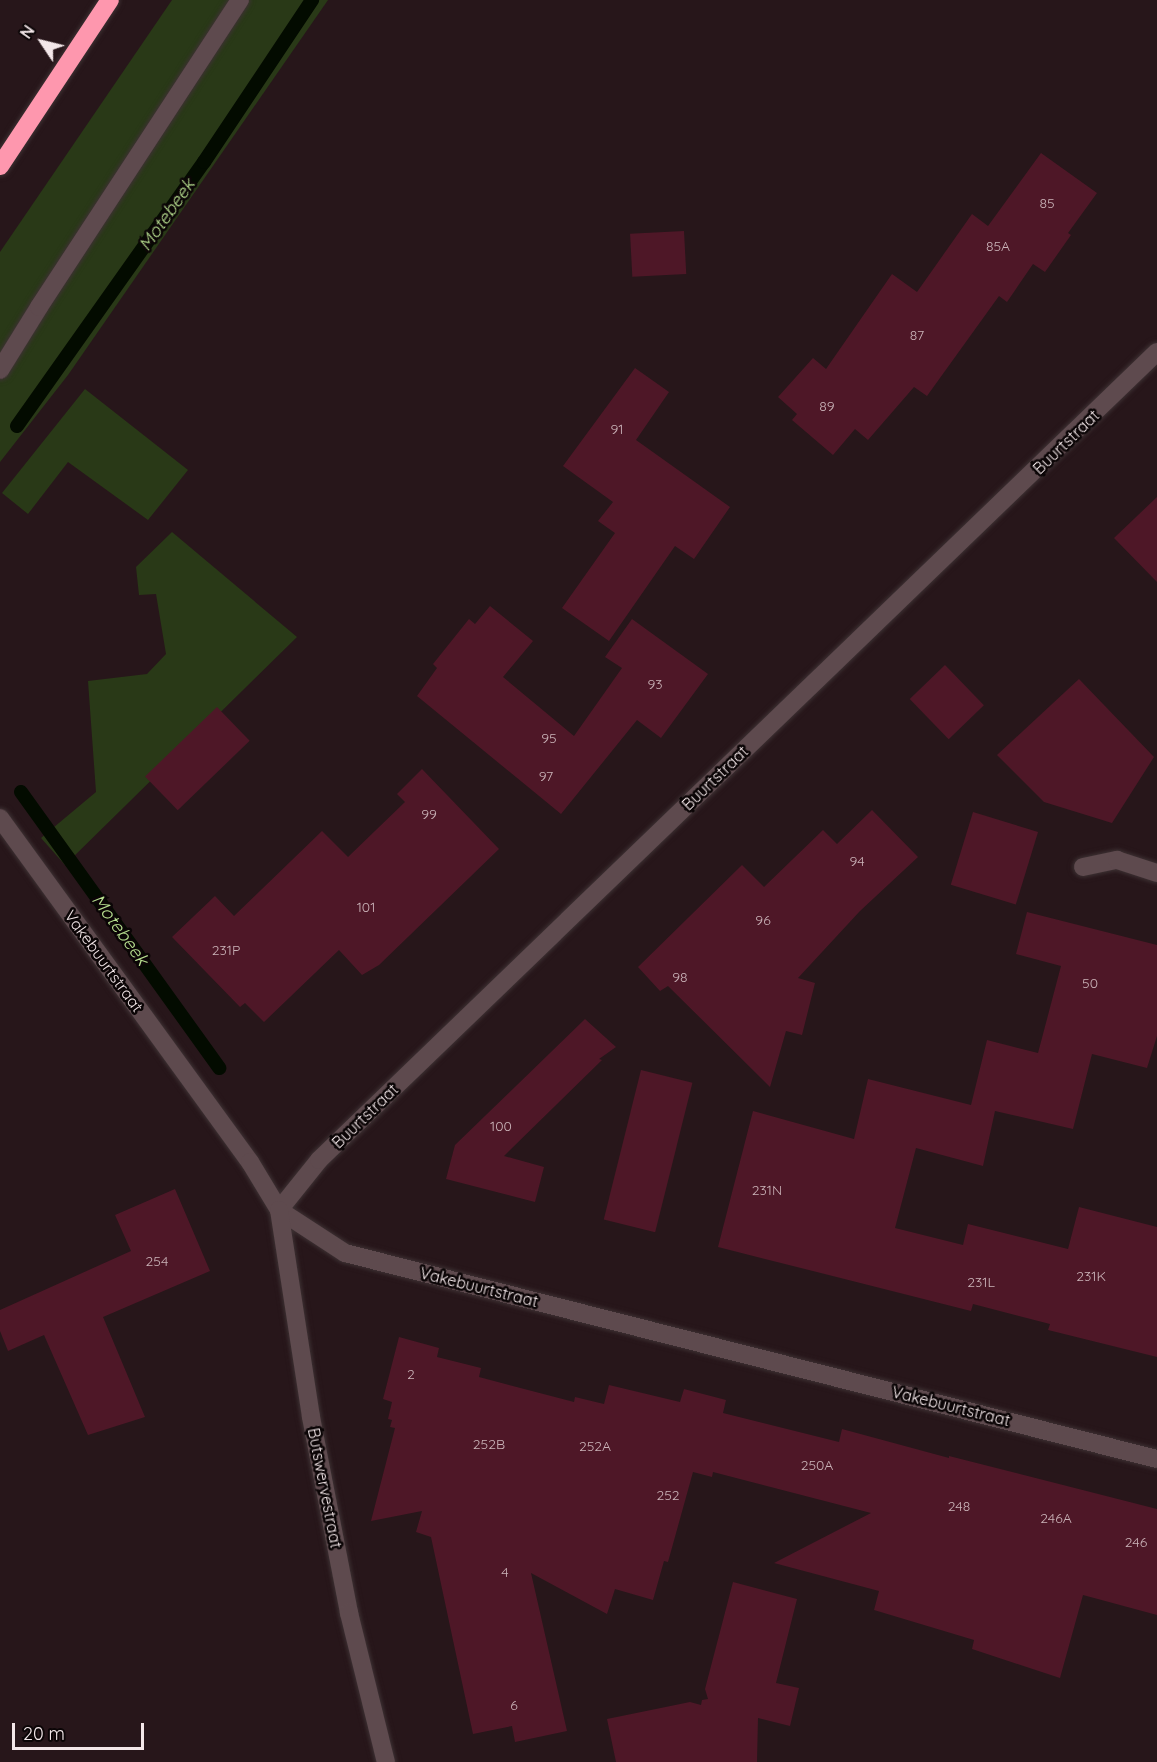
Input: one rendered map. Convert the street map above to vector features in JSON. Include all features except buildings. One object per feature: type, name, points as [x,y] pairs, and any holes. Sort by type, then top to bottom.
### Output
[{"type":"highway","points":[[0,166],[110,0]]},
{"type":"street","points":[[0,370],[240,0]]},
{"type":"street","name":"Buurtstraat","points":[[279,1210],[319,1160],[1157,352]]},
{"type":"street","name":"Vakebuurtstraat","points":[[0,818],[250,1162],[279,1210],[345,1253],[1157,1459]]},
{"type":"street","points":[[1083,867],[1117,860],[1157,873]]},
{"type":"street","name":"Butswervestraat","points":[[279,1210],[311,1417],[342,1579],[387,1762]]},
{"type":"green space","points":[[172,0],[328,0],[68,375],[0,462],[0,252]]},
{"type":"green space","points":[[85,389],[188,470],[148,520],[68,462],[28,514],[2,493]]},
{"type":"green space","points":[[172,532],[297,637],[65,865],[41,838],[96,792],[88,681],[147,674],[166,654],[156,594],[139,595],[136,567]]},
{"type":"waterway","name":"Motebeek","points":[[17,426],[204,162],[312,0]]},
{"type":"waterway","name":"Motebeek","points":[[21,792],[219,1068]]}]
